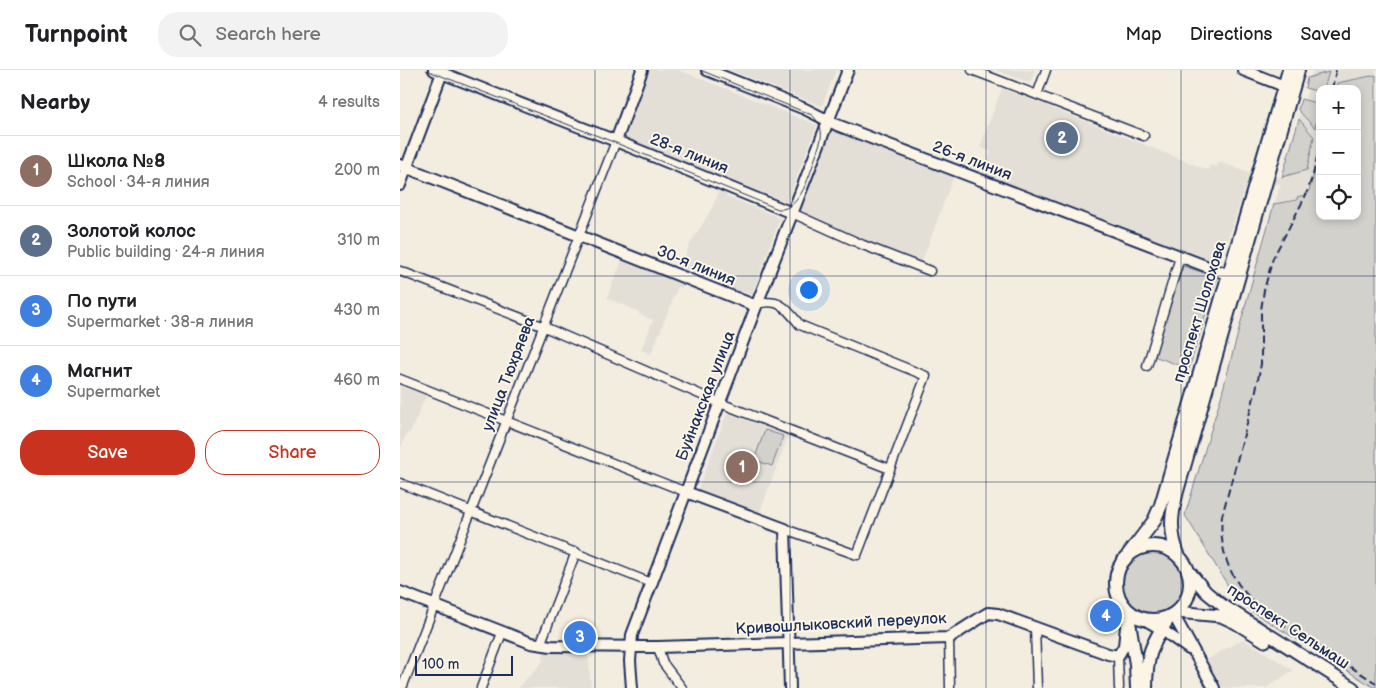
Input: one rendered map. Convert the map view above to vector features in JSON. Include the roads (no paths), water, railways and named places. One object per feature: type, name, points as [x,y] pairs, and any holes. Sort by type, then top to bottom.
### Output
[{"type":"main road","name":"проспект Шолохова","points":[[1128,555],[1154,521],[1160,505],[1289,70]]},
{"type":"main road","name":"проспект Шолохова","points":[[1179,557],[1172,537],[1172,510],[1298,70]]},
{"type":"main road","points":[[1137,688],[1136,663],[1128,614],[1117,594],[1116,580],[1121,564],[1128,555],[1142,548],[1155,546],[1170,550],[1179,557],[1187,569],[1190,582],[1185,601],[1161,629],[1150,651],[1146,665],[1146,688]]},
{"type":"main road","name":"проспект Сельмаш","points":[[1187,569],[1206,592],[1222,605],[1353,688]]},
{"type":"main road","points":[[1128,614],[1144,619],[1161,619],[1173,614]]},
{"type":"main road","name":"проспект Сельмаш","points":[[1173,614],[1211,615],[1228,619],[1340,688]]},
{"type":"street","name":"улица Тюхряева","points":[[402,688],[473,511],[542,326],[580,235],[642,70]]},
{"type":"street","name":"26-я линия","points":[[707,70],[828,119],[837,125],[1229,275]]},
{"type":"street","name":"Буйнакская улица","points":[[632,688],[630,661],[632,635],[756,304],[848,70]]},
{"type":"street","points":[[972,70],[1144,136]]},
{"type":"street","points":[[1037,95],[1046,70]]},
{"type":"street","points":[[1243,70],[1284,86]]},
{"type":"street","name":"28-я линия","points":[[440,71],[616,140],[792,212],[863,245],[930,271]]},
{"type":"street","points":[[400,185],[403,166],[440,71]]},
{"type":"street","name":"30-я линия","points":[[403,166],[751,304],[767,301],[780,304],[786,308],[800,325],[926,376],[890,469]]},
{"type":"street","points":[[1147,366],[1180,257]]},
{"type":"street","points":[[400,271],[542,326],[720,403],[890,469],[857,555],[686,492],[400,379]]},
{"type":"street","points":[[400,483],[651,583]]},
{"type":"street","points":[[785,529],[790,688]]},
{"type":"street","points":[[540,645],[576,552]]},
{"type":"street","name":"Кривошлыковский переулок","points":[[400,592],[502,633],[540,645],[658,647],[949,638],[988,613],[998,614],[1119,658]]},
{"type":"street","points":[[1119,688],[1119,658],[1124,646],[1128,614]]},
{"type":"street","points":[[1173,614],[1214,688]]},
{"type":"street","points":[[1144,619],[1194,653]]},
{"type":"street","points":[[1035,627],[1037,688]]},
{"type":"street","points":[[481,688],[502,633]]},
{"type":"street","points":[[949,638],[950,688]]},
{"type":"street","points":[[658,647],[663,663],[682,688]]},
{"type":"street","points":[[1119,658],[1136,663]]},
{"type":"tram line","points":[[426,70],[616,143],[778,209],[787,208],[794,203],[800,194],[810,173],[821,139],[821,132],[817,122],[812,115],[700,70]]},
{"type":"railway","points":[[1333,85],[1336,70]]},
{"type":"railway","points":[[1316,162],[1305,197],[1273,258],[1264,290],[1261,310],[1261,364],[1256,390],[1222,516],[1223,547],[1226,560],[1239,585],[1258,606],[1270,616],[1376,683]]},
{"type":"place","name":"Золотой колос","points":[[1062,138]]},
{"type":"place","name":"Школа №8","points":[[742,467]]},
{"type":"place","name":"Магнит","points":[[1106,616]]},
{"type":"place","name":"По пути","points":[[580,637]]}]
